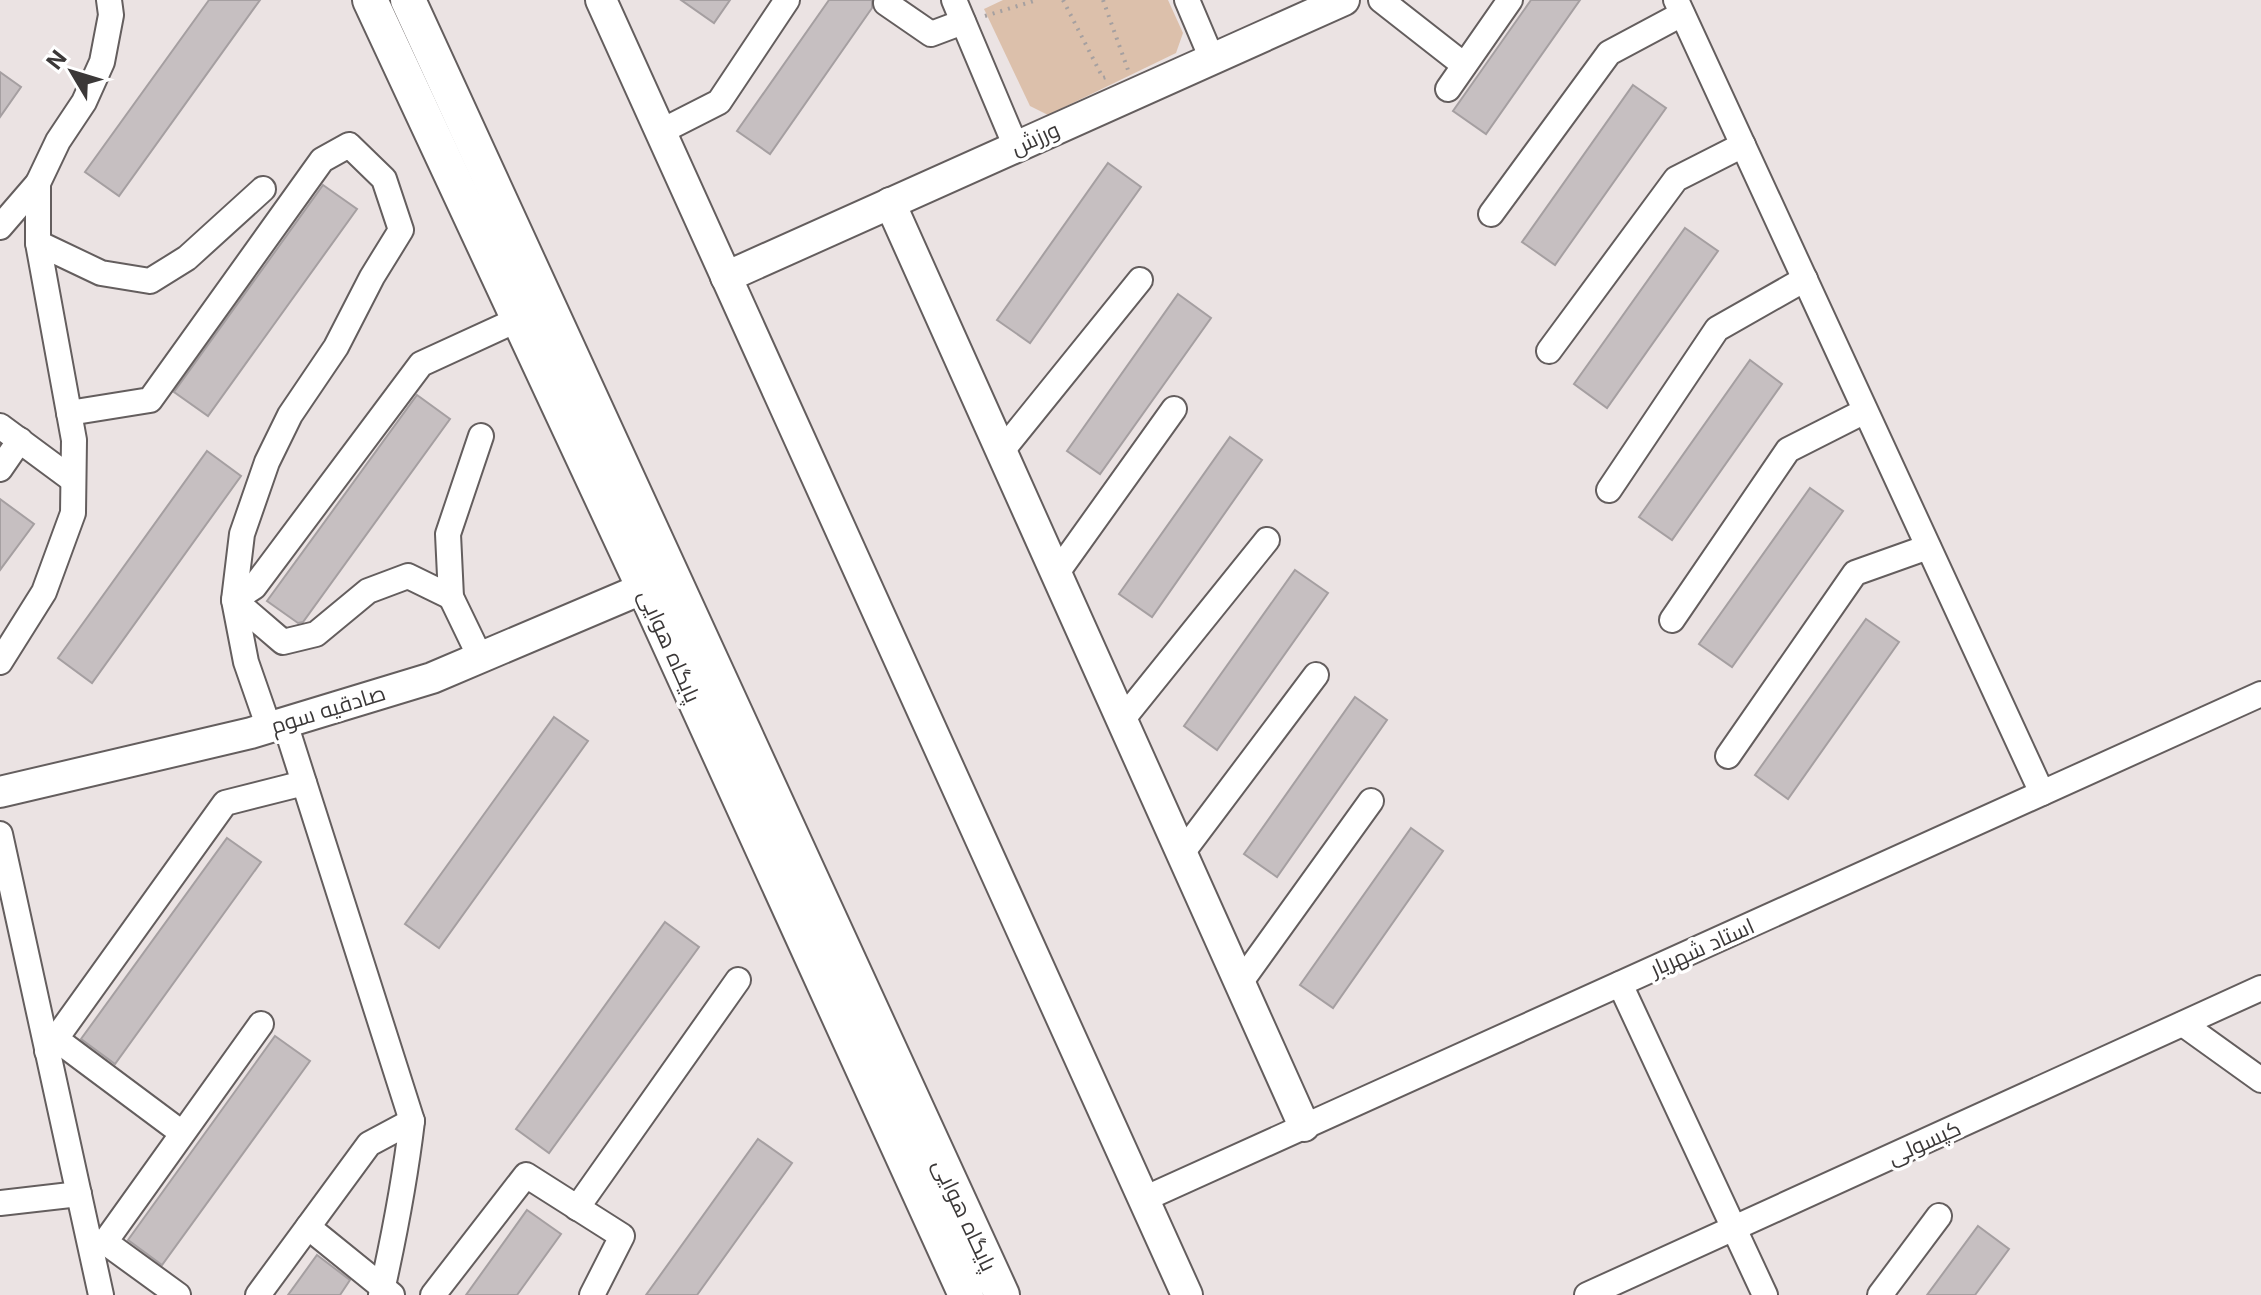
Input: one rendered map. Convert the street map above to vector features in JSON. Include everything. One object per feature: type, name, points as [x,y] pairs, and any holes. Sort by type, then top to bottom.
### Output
[{"type":"main road","name":"پایگاه هوایی","points":[[370,0],[519,319],[658,582],[1002,1295]]},
{"type":"main road","name":"پایگاه هوایی","points":[[408,0],[966,1295]]},
{"type":"street","points":[[0,227],[38,183],[58,141],[84,102],[102,62],[111,15],[109,0]]},
{"type":"street","points":[[601,0],[1187,1295]]},
{"type":"street","points":[[660,132],[719,102],[787,0]]},
{"type":"street","points":[[1187,0],[1212,59]]},
{"type":"street","name":"ورزش","points":[[726,277],[1344,0]]},
{"type":"street","points":[[1381,0],[1464,65]]},
{"type":"street","points":[[1448,89],[1510,0]]},
{"type":"street","points":[[886,3],[931,34],[959,11],[1016,147]]},
{"type":"street","points":[[1491,214],[1609,53],[1679,7],[2042,793]]},
{"type":"street","points":[[69,413],[150,400],[322,160],[349,145],[384,179],[401,230],[372,277],[336,347],[290,415],[267,462],[242,534],[234,600],[246,662],[304,783],[412,1121],[385,1292]]},
{"type":"street","points":[[1549,351],[1676,179],[1743,145]]},
{"type":"street","points":[[0,662],[44,592],[73,513],[74,440],[38,243],[38,183]]},
{"type":"street","points":[[38,243],[101,273],[150,281],[187,258],[263,189]]},
{"type":"street","points":[[890,203],[1304,1126]]},
{"type":"street","points":[[1609,490],[1717,329],[1805,279]]},
{"type":"street","points":[[1001,452],[1140,280]]},
{"type":"street","points":[[234,600],[254,587],[421,364],[519,319]]},
{"type":"street","points":[[1056,574],[1174,409]]},
{"type":"street","points":[[1672,620],[1788,450],[1865,411]]},
{"type":"street","points":[[0,426],[73,480]]},
{"type":"street","points":[[480,657],[451,597],[448,534],[481,436]]},
{"type":"street","points":[[0,469],[20,440]]},
{"type":"street","points":[[1122,720],[1267,540]]},
{"type":"street","points":[[1728,756],[1855,573],[1928,547]]},
{"type":"street","points":[[234,600],[283,642],[316,634],[368,591],[408,576],[451,597]]},
{"type":"street","name":"صادقیه سوم","points":[[0,792],[277,725],[432,678],[658,582]]},
{"type":"street","points":[[1182,853],[1316,675]]},
{"type":"street","name":"استاد شهریار","points":[[1144,1199],[2261,694]]},
{"type":"street","points":[[52,1045],[225,803],[304,783]]},
{"type":"street","points":[[1240,983],[1371,801]]},
{"type":"street","points":[[0,834],[52,1045],[101,1295]]},
{"type":"street","points":[[577,1208],[738,980]]},
{"type":"street","points":[[1620,984],[1765,1295]]},
{"type":"street","name":"کپسولی","points":[[1587,1295],[2261,988]]},
{"type":"street","points":[[178,1295],[105,1242],[261,1024]]},
{"type":"street","points":[[2183,1024],[2261,1080]]},
{"type":"street","points":[[52,1045],[182,1133]]},
{"type":"street","points":[[258,1295],[369,1144],[412,1121]]},
{"type":"street","points":[[433,1295],[526,1175],[622,1236],[592,1295]]},
{"type":"street","points":[[0,1203],[79,1194]]},
{"type":"street","points":[[1880,1295],[1939,1216]]},
{"type":"street","points":[[308,1227],[385,1292]]},
{"type":"path","points":[[959,11],[1037,0]]},
{"type":"path","points":[[1063,0],[1103,78],[1130,69],[1103,0]]},
{"type":"shaded area","points":[[1003,0],[1168,0],[1183,33],[1176,53],[1048,115],[1030,106],[984,9]]},
{"type":"building","points":[[209,0],[260,0],[119,196],[85,172]]},
{"type":"building","points":[[681,0],[730,0],[714,23]]},
{"type":"building","points":[[829,0],[872,0],[872,8],[770,154],[737,131]]},
{"type":"building","points":[[1531,0],[1580,0],[1486,134],[1453,111]]},
{"type":"building","points":[[0,72],[21,87],[0,117]]},
{"type":"building","points":[[1633,85],[1666,108],[1555,265],[1522,242]]},
{"type":"building","points":[[1108,163],[1141,187],[1030,343],[997,320]]},
{"type":"building","points":[[323,185],[357,209],[208,416],[174,392]]},
{"type":"building","points":[[1685,228],[1718,251],[1607,408],[1574,384]]},
{"type":"building","points":[[1178,294],[1211,318],[1100,474],[1067,451]]},
{"type":"building","points":[[1750,360],[1782,384],[1672,540],[1639,517]]},
{"type":"building","points":[[417,395],[450,419],[303,622],[298,623],[267,601]]},
{"type":"building","points":[[1230,437],[1262,460],[1152,617],[1119,594]]},
{"type":"building","points":[[207,451],[241,476],[92,683],[58,658]]},
{"type":"building","points":[[1810,488],[1843,511],[1732,667],[1699,644]]},
{"type":"building","points":[[0,499],[34,524],[0,570]]},
{"type":"building","points":[[1295,570],[1328,593],[1217,750],[1184,726]]},
{"type":"building","points":[[1866,619],[1899,642],[1788,799],[1755,775]]},
{"type":"building","points":[[1355,697],[1387,720],[1277,877],[1244,854]]},
{"type":"building","points":[[554,717],[588,741],[439,948],[405,924]]},
{"type":"building","points":[[1411,828],[1443,851],[1333,1008],[1300,985]]},
{"type":"building","points":[[227,838],[261,862],[115,1064],[81,1039]]},
{"type":"building","points":[[665,922],[699,947],[549,1153],[516,1129]]},
{"type":"building","points":[[275,1036],[310,1061],[162,1265],[128,1240]]},
{"type":"building","points":[[758,1139],[792,1163],[697,1295],[646,1295]]},
{"type":"building","points":[[527,1210],[561,1234],[517,1295],[466,1295]]},
{"type":"building","points":[[1978,1226],[2009,1249],[1975,1295],[1927,1295]]},
{"type":"building","points":[[317,1255],[350,1280],[340,1295],[288,1295]]}]
